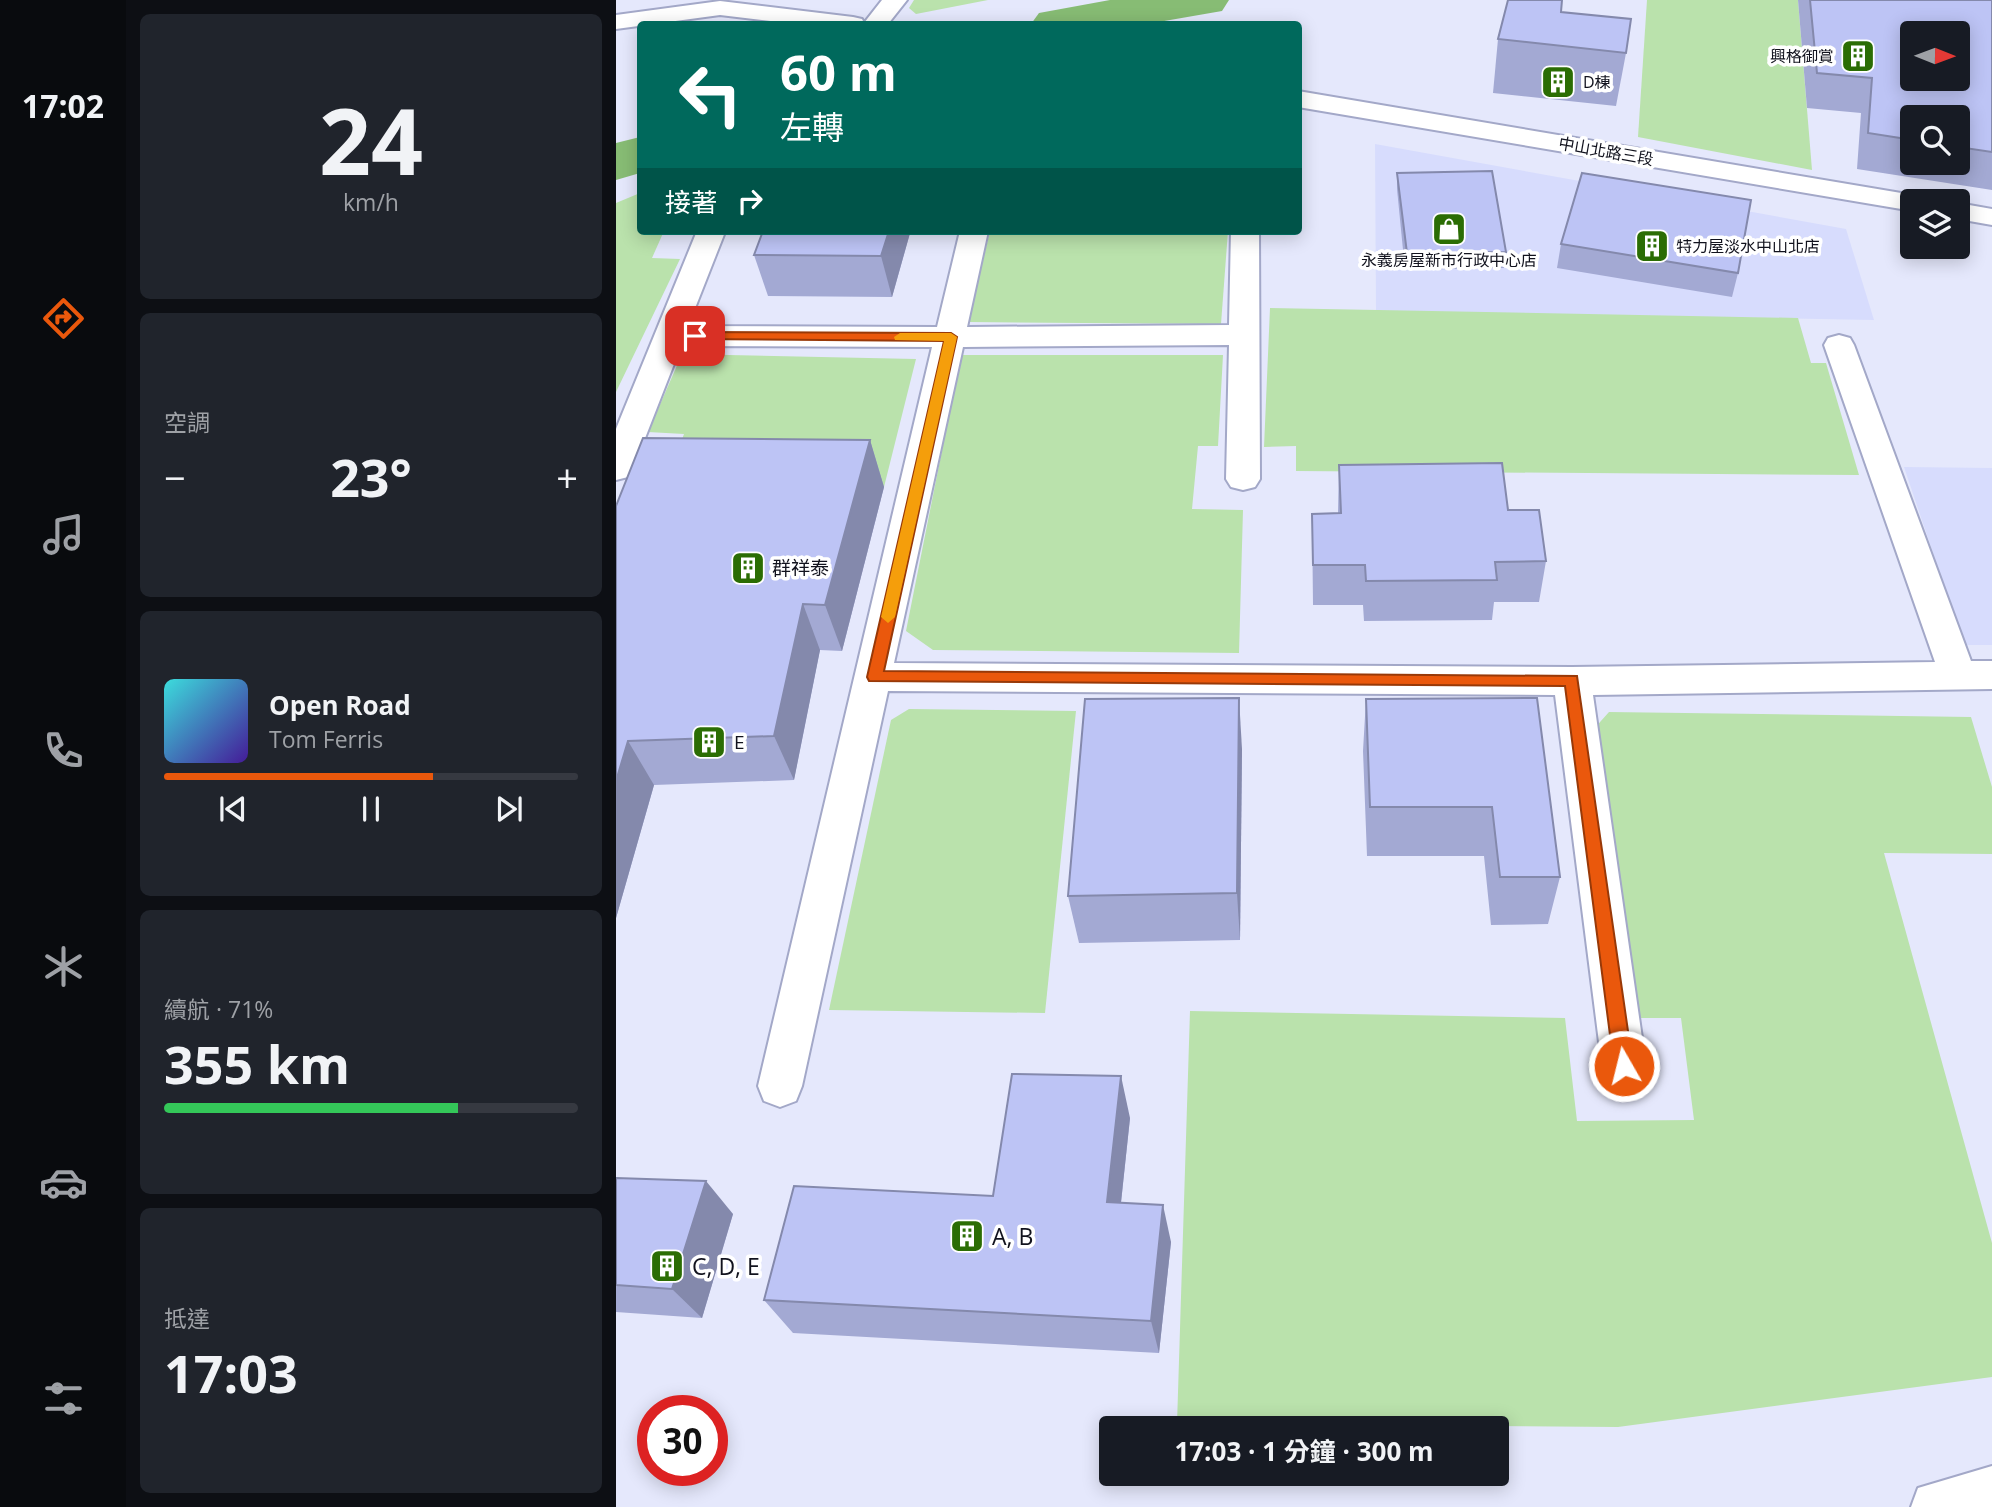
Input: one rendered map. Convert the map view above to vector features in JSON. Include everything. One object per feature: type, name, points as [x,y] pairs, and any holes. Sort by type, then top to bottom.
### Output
[{"type":"street","points":[[878,21],[895,0]]},
{"type":"street","points":[[616,22],[720,8],[828,21]]},
{"type":"street","name":"中山北路三段","points":[[1302,100],[1900,201]]},
{"type":"street","points":[[1970,213],[1992,217]]},
{"type":"street","points":[[616,469],[710,235]]},
{"type":"street","points":[[780,1086],[875,677],[973,235]]},
{"type":"street","points":[[1243,479],[1245,235]]},
{"type":"street","points":[[669,336],[1244,335]]},
{"type":"street","points":[[875,677],[1572,681],[1975,675],[1839,345]]},
{"type":"street","points":[[1572,681],[1624,1066]]},
{"type":"street","points":[[1937,1507],[1992,1492]]},
{"type":"shaded area","points":[[1375,144],[1846,229],[1874,320],[1376,311]]},
{"type":"shaded area","points":[[1904,467],[1992,468],[1992,645],[1964,645]]},
{"type":"green space","points":[[914,0],[988,0],[916,14],[909,8]]},
{"type":"green space","points":[[1647,0],[1798,0],[1812,170],[1638,137]]},
{"type":"green space","points":[[637,194],[637,235],[662,235],[652,258],[680,259],[616,392],[616,203]]},
{"type":"green space","points":[[989,235],[1228,235],[1221,324],[968,322]]},
{"type":"green space","points":[[1270,308],[1798,318],[1811,363],[1826,363],[1859,475],[1296,471],[1296,446],[1264,447]]},
{"type":"green space","points":[[682,354],[916,359],[884,487],[665,486],[684,434],[648,432]]},
{"type":"green space","points":[[961,355],[1223,355],[1218,446],[1198,446],[1192,509],[1243,510],[1239,653],[933,650],[906,631]]},
{"type":"green space","points":[[909,709],[1076,711],[1045,1013],[829,1010],[891,720]]},
{"type":"green space","points":[[1609,712],[1971,717],[1992,787],[1992,854],[1884,853],[1992,1243],[1992,1377],[1618,1427],[1509,1426],[1509,1416],[1177,1416],[1190,1011],[1565,1018],[1577,1121],[1694,1120],[1681,1018],[1631,1018],[1592,731]]},
{"type":"building","points":[[1508,0],[1562,0],[1561,12],[1631,19],[1626,53],[1498,39]]},
{"type":"building","name":"興格御賞","points":[[1810,0],[1992,0],[1992,152],[1970,149],[1970,105],[1900,105],[1900,138],[1868,133],[1872,78],[1817,73]]},
{"type":"building","name":"永義房屋新市行政中心店","points":[[1492,171],[1506,252],[1407,253],[1397,173]]},
{"type":"building","name":"特力屋淡水中山北店","points":[[1582,173],[1751,200],[1738,273],[1561,244]]},
{"type":"building","points":[[762,235],[888,235],[881,256],[754,255]]},
{"type":"building","points":[[643,438],[870,440],[825,605],[803,604],[774,736],[628,741],[616,781],[616,506]]},
{"type":"building","points":[[1502,463],[1508,510],[1539,510],[1546,561],[1495,562],[1497,580],[1366,581],[1365,565],[1313,565],[1312,514],[1341,513],[1339,465]]},
{"type":"building","points":[[1239,698],[1237,893],[1068,896],[1085,699]]},
{"type":"building","points":[[1537,698],[1560,877],[1500,877],[1492,807],[1370,807],[1366,699]]},
{"type":"building","name":"A, B","points":[[1012,1074],[1121,1076],[1107,1202],[1163,1205],[1151,1321],[764,1300],[794,1186],[993,1196]]},
{"type":"building","points":[[616,1178],[706,1181],[672,1289],[616,1285]]},
{"type":"waterway","points":[[1075,21],[1204,0]]},
{"type":"waterway","points":[[616,163],[637,155]]},
{"type":"slow traffic","points":[[888,617],[951,337],[900,337]]},
{"type":"place","name":"興格御賞","points":[[1858,56]]},
{"type":"place","name":"D棟","points":[[1558,82]]},
{"type":"place","name":"永義房屋新市行政中心店","points":[[1449,229]]},
{"type":"place","name":"特力屋淡水中山北店","points":[[1652,246]]},
{"type":"place","name":"群祥泰","points":[[748,568]]},
{"type":"place","name":"E","points":[[709,742]]},
{"type":"place","name":"A, B","points":[[967,1236]]},
{"type":"place","name":"C, D, E","points":[[667,1266]]},
{"type":"route","points":[[695,336],[951,337],[875,677],[1572,681],[1624,1066]]}]
